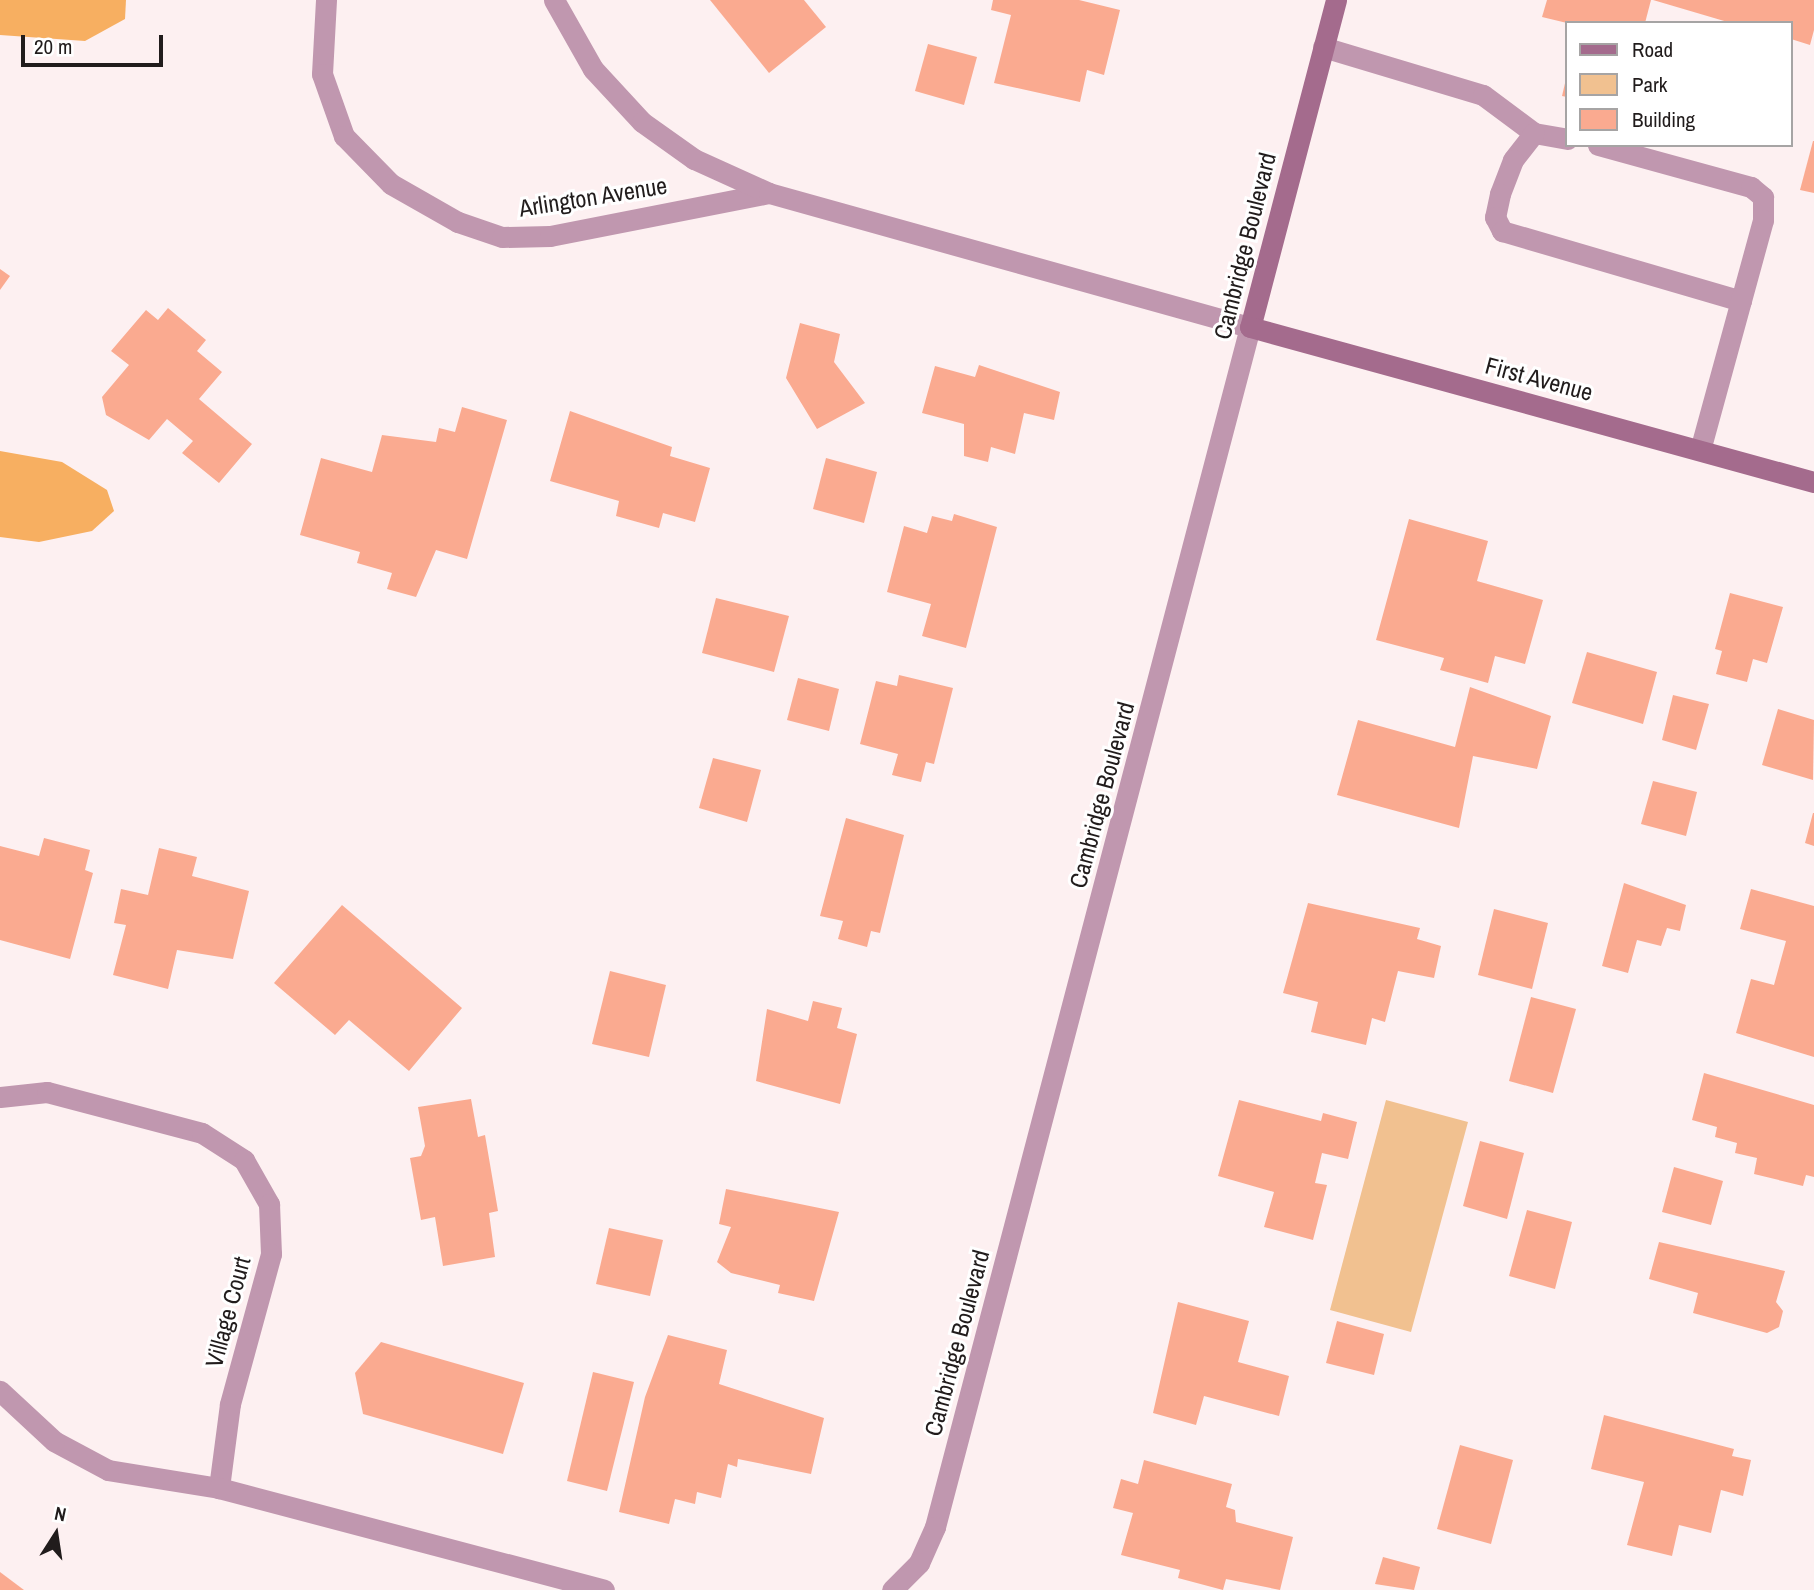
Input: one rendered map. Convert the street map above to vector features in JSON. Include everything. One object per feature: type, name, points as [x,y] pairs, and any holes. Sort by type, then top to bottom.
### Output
[{"type":"street","name":"Arlington Avenue","points":[[326,0],[322,74],[344,136],[391,184],[458,222],[502,237],[550,236],[769,193]]},
{"type":"street","name":"Arlington Avenue","points":[[554,0],[593,69],[642,122],[694,159],[769,193],[1250,327]]},
{"type":"street","name":"Cambridge Boulevard","points":[[892,1590],[919,1563],[935,1527],[1336,0]]},
{"type":"street","points":[[1324,47],[1483,95],[1534,133],[1566,139]]},
{"type":"street","points":[[1534,133],[1513,160],[1500,194],[1496,217],[1502,231],[1741,301]]},
{"type":"street","points":[[1605,147],[1751,187],[1763,197],[1741,301],[1700,450]]},
{"type":"street","name":"First Avenue","points":[[1250,327],[1814,482]]},
{"type":"street","name":"Village Court","points":[[0,1097],[47,1092],[202,1133],[250,1171],[269,1204],[271,1254],[230,1404],[219,1488]]},
{"type":"street","points":[[0,1391],[54,1441],[108,1470],[219,1488],[604,1590]]},
{"type":"green space","points":[[1386,1100],[1468,1122],[1411,1332],[1330,1310]]},
{"type":"shaded area","points":[[0,0],[126,0],[125,19],[85,41],[0,35]]},
{"type":"shaded area","points":[[0,451],[62,462],[107,490],[114,511],[92,531],[39,542],[0,537]]},
{"type":"building","points":[[710,0],[804,0],[826,27],[769,73]]},
{"type":"building","points":[[993,0],[1079,0],[1120,10],[1104,75],[1087,70],[1080,102],[994,83],[1011,15],[991,10]]},
{"type":"building","points":[[1547,0],[1651,0],[1646,21],[1566,23],[1542,17]]},
{"type":"building","points":[[1653,0],[1814,0],[1814,30],[1810,45],[1793,40],[1793,21],[1724,21]]},
{"type":"building","points":[[928,44],[977,57],[964,105],[915,91]]},
{"type":"building","points":[[1566,79],[1566,97],[1562,96]]},
{"type":"building","points":[[1814,141],[1814,193],[1800,190]]},
{"type":"building","points":[[0,269],[10,276],[0,290]]},
{"type":"building","points":[[168,308],[206,340],[197,351],[222,372],[199,399],[252,444],[219,483],[182,453],[193,441],[167,419],[149,440],[106,415],[102,397],[129,365],[111,351],[146,310],[158,320]]},
{"type":"building","points":[[800,323],[840,334],[834,362],[865,403],[817,429],[786,378]]},
{"type":"building","points":[[979,365],[1060,392],[1054,420],[1024,413],[1015,454],[991,447],[988,462],[964,456],[964,424],[922,413],[935,366],[975,377]]},
{"type":"building","points":[[462,407],[507,420],[467,559],[436,550],[416,597],[387,589],[392,573],[357,563],[360,552],[300,535],[321,458],[372,472],[382,435],[436,442],[439,428],[455,432]]},
{"type":"building","points":[[570,411],[672,447],[670,456],[710,468],[695,522],[663,513],[659,528],[616,516],[619,501],[550,481]]},
{"type":"building","points":[[826,458],[877,472],[864,523],[813,509]]},
{"type":"building","points":[[954,514],[997,527],[966,648],[922,636],[931,604],[887,592],[904,526],[927,533],[932,516],[952,521]]},
{"type":"building","points":[[1409,519],[1488,541],[1477,581],[1543,600],[1525,664],[1495,656],[1488,683],[1440,670],[1444,658],[1376,640]]},
{"type":"building","points":[[1730,593],[1783,607],[1767,663],[1753,659],[1747,682],[1716,674],[1722,651],[1715,649]]},
{"type":"building","points":[[716,598],[789,616],[774,672],[702,653]]},
{"type":"building","points":[[1587,652],[1657,672],[1643,724],[1572,703]]},
{"type":"building","points":[[899,675],[953,688],[934,764],[926,762],[921,782],[892,775],[898,754],[860,744],[876,681],[897,686]]},
{"type":"building","points":[[798,678],[839,689],[829,731],[787,720]]},
{"type":"building","points":[[1470,687],[1551,716],[1537,769],[1473,756],[1459,828],[1337,795],[1358,720],[1455,747]]},
{"type":"building","points":[[1673,695],[1709,704],[1696,750],[1662,740]]},
{"type":"building","points":[[1778,709],[1814,720],[1813,780],[1762,765]]},
{"type":"building","points":[[713,758],[761,770],[747,822],[699,808]]},
{"type":"building","points":[[1653,781],[1697,792],[1686,836],[1641,824]]},
{"type":"building","points":[[1814,813],[1814,846],[1805,843]]},
{"type":"building","points":[[846,818],[904,835],[880,933],[871,931],[867,947],[838,939],[843,921],[820,916]]},
{"type":"building","points":[[44,838],[90,850],[85,870],[93,873],[70,959],[0,940],[0,846],[39,856]]},
{"type":"building","points":[[159,848],[197,857],[192,876],[249,891],[233,959],[177,950],[168,989],[113,975],[126,925],[114,923],[121,889],[148,895]]},
{"type":"building","points":[[1624,883],[1686,905],[1680,931],[1667,928],[1661,946],[1637,940],[1628,973],[1602,966]]},
{"type":"building","points":[[1751,889],[1814,906],[1814,1057],[1736,1033],[1751,979],[1774,985],[1786,941],[1740,929]]},
{"type":"building","points":[[1308,903],[1420,928],[1417,939],[1441,946],[1434,978],[1398,971],[1385,1022],[1372,1018],[1366,1045],[1311,1032],[1318,1002],[1283,993]]},
{"type":"building","points":[[342,905],[462,1008],[409,1071],[349,1020],[335,1035],[274,983]]},
{"type":"building","points":[[1494,909],[1548,923],[1532,989],[1478,975]]},
{"type":"building","points":[[610,971],[666,985],[649,1057],[592,1044]]},
{"type":"building","points":[[1531,997],[1576,1009],[1553,1093],[1509,1081]]},
{"type":"building","points":[[813,1001],[842,1008],[837,1028],[857,1034],[840,1104],[756,1081],[767,1009],[808,1021]]},
{"type":"building","points":[[1704,1073],[1814,1105],[1814,1177],[1806,1175],[1803,1186],[1754,1174],[1757,1158],[1735,1153],[1737,1143],[1715,1137],[1717,1127],[1692,1120]]},
{"type":"building","points":[[471,1099],[478,1137],[485,1135],[498,1211],[489,1213],[495,1257],[443,1266],[435,1217],[421,1220],[410,1158],[421,1156],[425,1146],[418,1107]]},
{"type":"building","points":[[1239,1100],[1321,1121],[1323,1113],[1357,1122],[1348,1159],[1322,1153],[1315,1183],[1327,1185],[1313,1240],[1264,1227],[1274,1192],[1218,1176]]},
{"type":"building","points":[[1480,1141],[1524,1153],[1507,1219],[1463,1206]]},
{"type":"building","points":[[1674,1167],[1723,1181],[1711,1225],[1662,1212]]},
{"type":"building","points":[[726,1189],[839,1212],[814,1301],[778,1293],[780,1285],[731,1273],[717,1262],[731,1227],[719,1224]]},
{"type":"building","points":[[1527,1210],[1572,1222],[1555,1289],[1509,1276]]},
{"type":"building","points":[[609,1228],[663,1240],[650,1296],[596,1284]]},
{"type":"building","points":[[1659,1242],[1785,1271],[1776,1302],[1783,1311],[1779,1327],[1767,1333],[1693,1313],[1698,1293],[1649,1279]]},
{"type":"building","points":[[1178,1302],[1249,1321],[1238,1362],[1289,1376],[1279,1416],[1204,1396],[1196,1425],[1153,1413]]},
{"type":"building","points":[[1337,1321],[1384,1334],[1374,1375],[1326,1363]]},
{"type":"building","points":[[668,1335],[727,1350],[719,1384],[824,1418],[811,1474],[738,1459],[737,1467],[728,1464],[721,1498],[697,1492],[695,1504],[675,1499],[669,1524],[619,1512],[645,1397]]},
{"type":"building","points":[[381,1342],[524,1383],[503,1454],[363,1414],[355,1373]]},
{"type":"building","points":[[593,1372],[634,1382],[607,1491],[567,1481]]},
{"type":"building","points":[[1604,1415],[1734,1449],[1732,1456],[1751,1460],[1743,1496],[1721,1490],[1711,1533],[1679,1525],[1672,1556],[1627,1545],[1644,1482],[1591,1469]]},
{"type":"building","points":[[1460,1445],[1513,1460],[1491,1544],[1437,1529]]},
{"type":"building","points":[[1144,1460],[1232,1484],[1226,1507],[1235,1510],[1236,1522],[1293,1537],[1280,1590],[1226,1579],[1223,1590],[1178,1578],[1180,1570],[1121,1555],[1133,1513],[1113,1508],[1121,1479],[1138,1484]]},
{"type":"building","points":[[1383,1557],[1420,1567],[1414,1590],[1375,1584]]},
{"type":"building","points":[[0,1572],[24,1590],[0,1590]]}]
